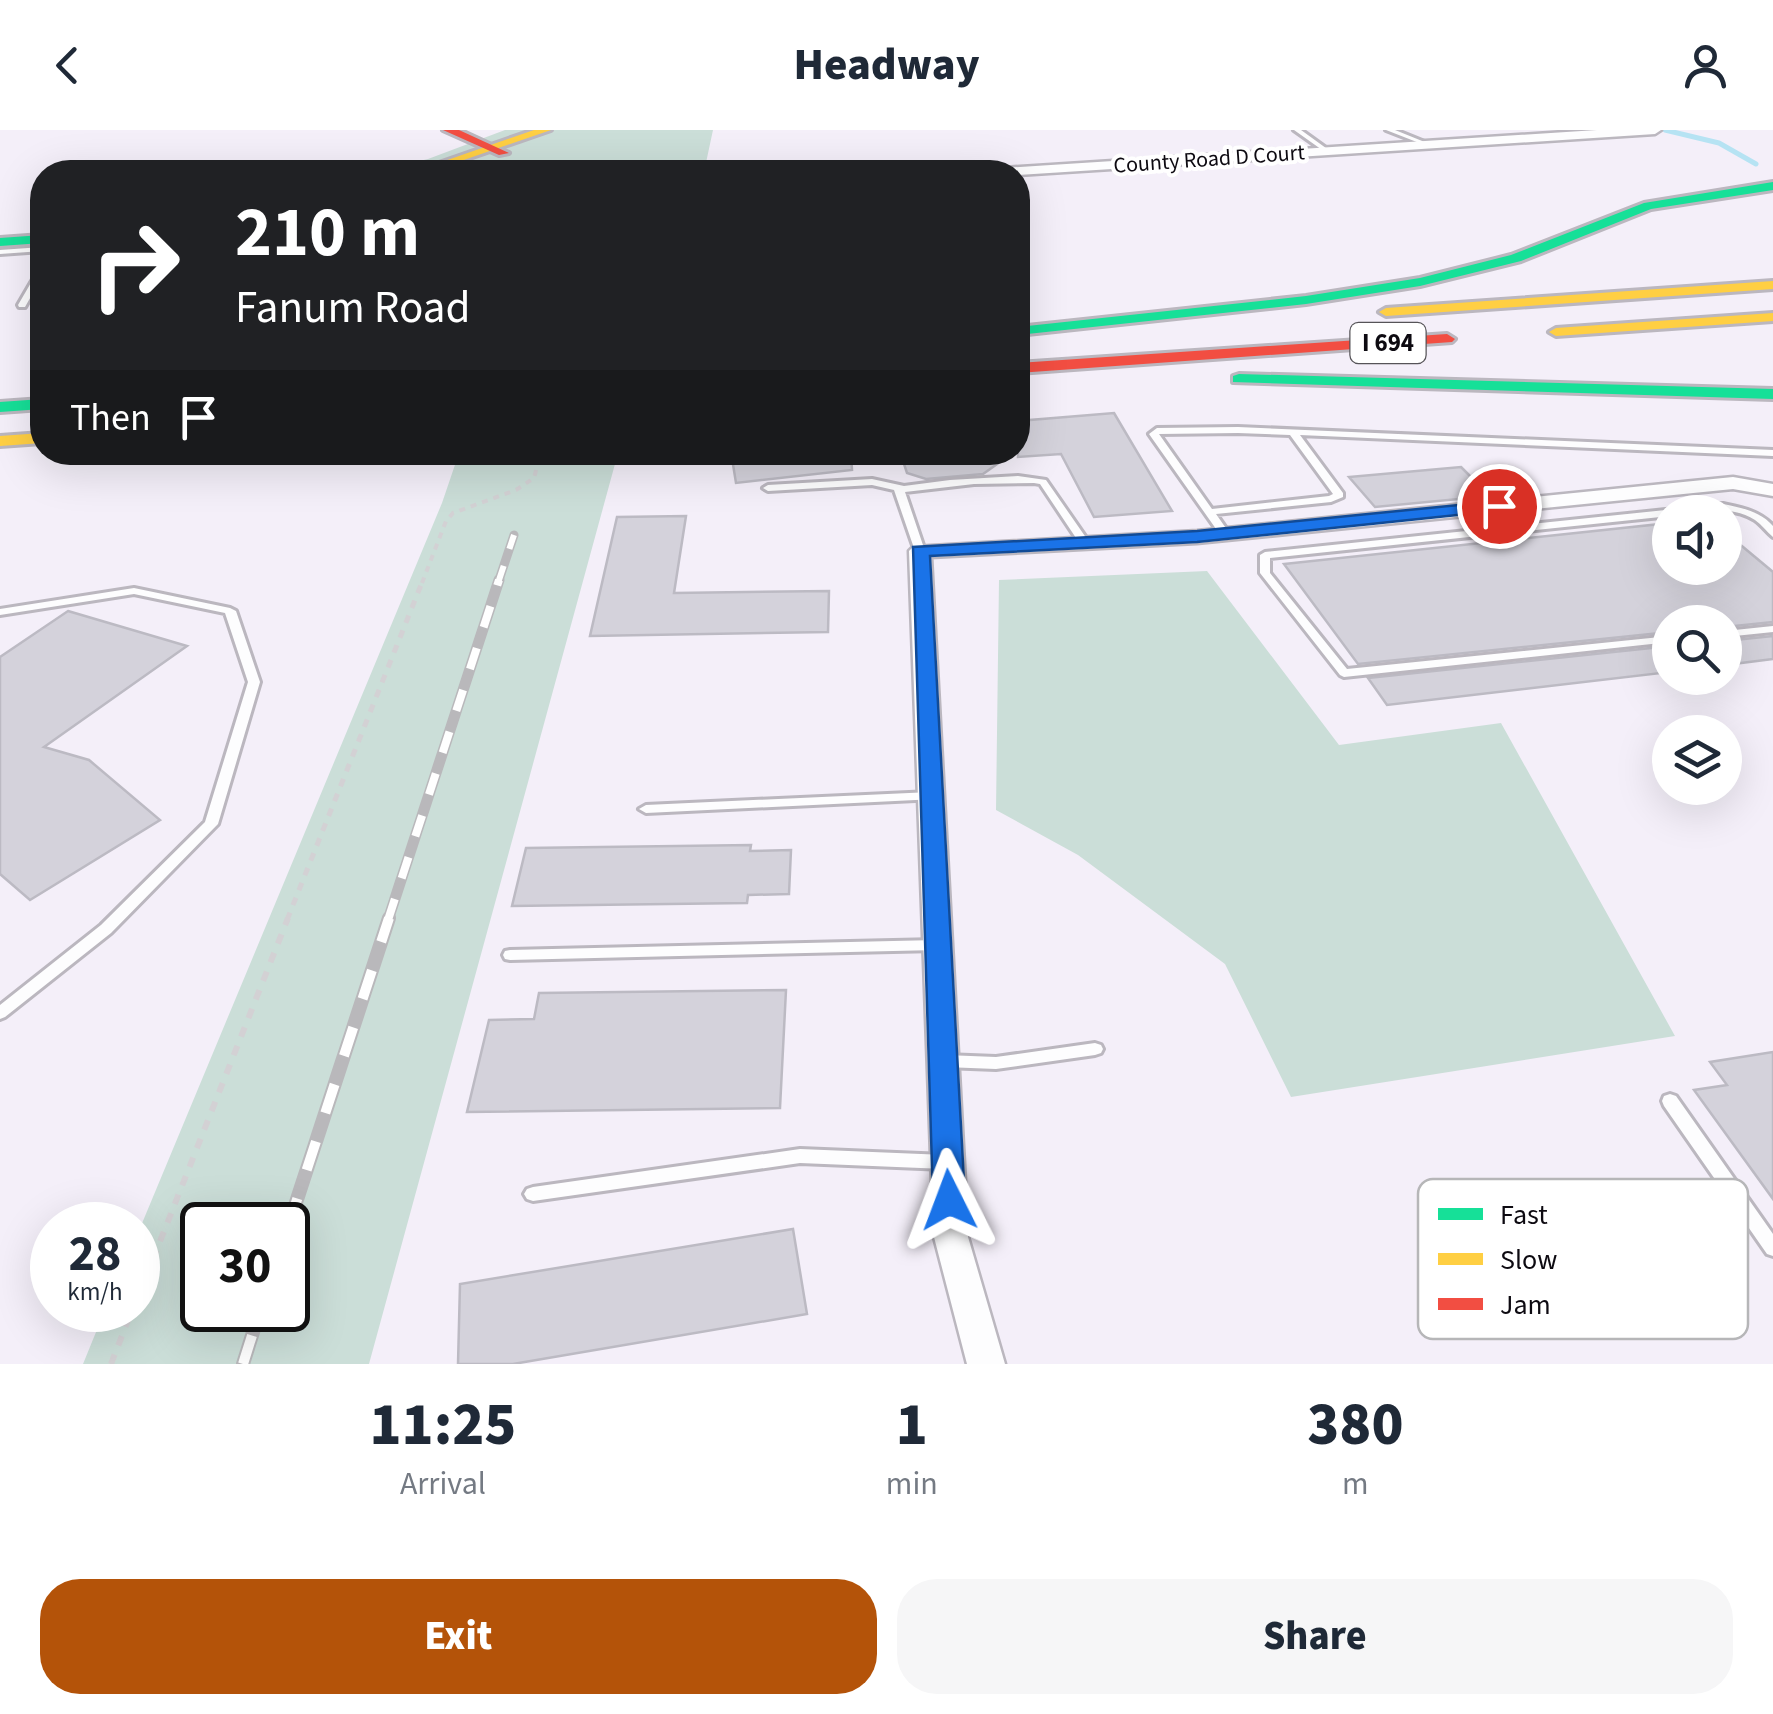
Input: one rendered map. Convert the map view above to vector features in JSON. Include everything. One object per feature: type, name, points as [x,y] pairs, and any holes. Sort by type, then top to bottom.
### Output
[{"type":"main road","points":[[449,130],[502,152]]},
{"type":"main road","points":[[485,160],[545,130]]},
{"type":"main road","points":[[469,160],[571,130]]},
{"type":"main road","points":[[1030,332],[1305,298],[1479,270],[1570,238],[1630,211],[1672,200],[1773,186]]},
{"type":"main road","points":[[1672,200],[1773,198]]},
{"type":"main road","points":[[0,232],[30,238]]},
{"type":"main road","points":[[0,242],[30,240]]},
{"type":"main road","name":"I 694","points":[[1030,333],[1773,285]]},
{"type":"main road","points":[[1532,334],[1766,318]]},
{"type":"main road","name":"I 694","points":[[1030,367],[1475,337]]},
{"type":"main road","points":[[1030,384],[1196,378],[1765,396]]},
{"type":"main road","points":[[0,408],[30,405]]},
{"type":"main road","points":[[0,441],[30,439]]},
{"type":"street","name":"County Road D Court","points":[[1030,170],[1655,130]]},
{"type":"street","points":[[986,1364],[951,1238],[920,551],[1225,534],[1734,483],[1773,490]]},
{"type":"lane","points":[[1297,130],[1327,151]]},
{"type":"lane","points":[[1389,130],[1429,145]]},
{"type":"lane","points":[[0,252],[30,243]]},
{"type":"lane","points":[[22,305],[30,291]]},
{"type":"lane","points":[[1225,534],[1154,434],[1157,431],[1773,454]]},
{"type":"lane","points":[[1209,512],[1331,500],[1339,495],[1294,434]]},
{"type":"lane","points":[[768,488],[872,482],[903,489],[1037,478],[1084,542]]},
{"type":"lane","points":[[903,489],[898,492],[920,551]]},
{"type":"lane","points":[[1652,641],[1344,673],[1266,572],[1265,555],[1722,508],[1767,521],[1773,534]]},
{"type":"lane","points":[[0,612],[134,590],[230,611],[254,682],[211,824],[106,930],[0,1012]]},
{"type":"lane","points":[[1742,632],[1773,629]]},
{"type":"lane","points":[[646,808],[931,796]]},
{"type":"lane","points":[[510,955],[938,944]]},
{"type":"lane","points":[[943,1061],[996,1063],[1095,1050]]},
{"type":"lane","points":[[1670,1102],[1724,1179]]},
{"type":"lane","points":[[534,1194],[800,1156],[947,1162]]},
{"type":"lane","points":[[1748,1213],[1773,1248]]},
{"type":"path","points":[[160,1242],[446,521],[454,514],[516,490],[534,478],[538,465]]},
{"type":"path","points":[[111,1364],[123,1332]]},
{"type":"shaded area","points":[[505,130],[713,130],[707,160],[424,160]]},
{"type":"shaded area","points":[[455,465],[615,465],[369,1364],[83,1364],[96,1332],[160,1332],[160,1202],[151,1202]]},
{"type":"shaded area","points":[[1207,571],[1339,745],[1501,723],[1675,1036],[1291,1097],[1225,964],[1078,855],[996,810],[999,580]]},
{"type":"building","points":[[1114,413],[1172,511],[1094,517],[1061,454],[1030,456],[1030,420]]},
{"type":"building","points":[[733,465],[852,465],[852,470],[736,483]]},
{"type":"building","points":[[904,465],[996,465],[983,474],[926,479],[907,473]]},
{"type":"building","points":[[1461,467],[1490,496],[1375,507],[1349,477]]},
{"type":"building","points":[[686,516],[674,593],[829,591],[828,632],[590,636],[617,517]]},
{"type":"building","points":[[1652,525],[1652,585],[1742,585],[1742,546],[1773,572],[1773,622],[1742,625],[1742,605],[1652,605],[1652,634],[1358,664],[1284,564]]},
{"type":"building","points":[[68,611],[187,646],[44,747],[89,760],[160,820],[30,900],[0,874],[0,657]]},
{"type":"building","points":[[1773,636],[1773,659],[1742,663],[1742,639]]},
{"type":"building","points":[[1652,648],[1652,674],[1387,705],[1368,678]]},
{"type":"building","points":[[751,845],[750,851],[791,850],[789,894],[748,895],[747,903],[512,906],[526,848]]},
{"type":"building","points":[[786,990],[780,1108],[467,1112],[489,1020],[534,1019],[539,993]]},
{"type":"building","points":[[1773,1052],[1773,1199],[1694,1090],[1727,1085],[1710,1062]]},
{"type":"building","points":[[793,1229],[807,1314],[513,1364],[458,1364],[460,1284]]},
{"type":"waterway","points":[[1665,130],[1719,143],[1756,164]]},
{"type":"railway","points":[[499,580],[514,535]]},
{"type":"railway","points":[[388,920],[499,580]]},
{"type":"railway","points":[[296,1202],[389,918]]},
{"type":"railway","points":[[243,1364],[253,1332]]},
{"type":"traffic: fast","points":[[1030,330],[1306,300],[1420,282],[1516,258],[1648,206],[1773,186]]},
{"type":"traffic: fast","points":[[0,242],[30,240]]},
{"type":"traffic: fast","points":[[1239,379],[1773,394]]},
{"type":"traffic: fast","points":[[0,407],[30,405]]},
{"type":"traffic: slow","points":[[455,160],[545,130]]},
{"type":"traffic: slow","points":[[1386,312],[1773,285]]},
{"type":"traffic: slow","points":[[1556,332],[1773,317]]},
{"type":"traffic: slow","points":[[0,441],[30,439]]},
{"type":"traffic: jam","points":[[449,130],[503,153]]},
{"type":"traffic: jam","points":[[1030,367],[1447,339]]},
{"type":"route","points":[[949,1200],[920,551],[1197,536],[1499,506]]}]
